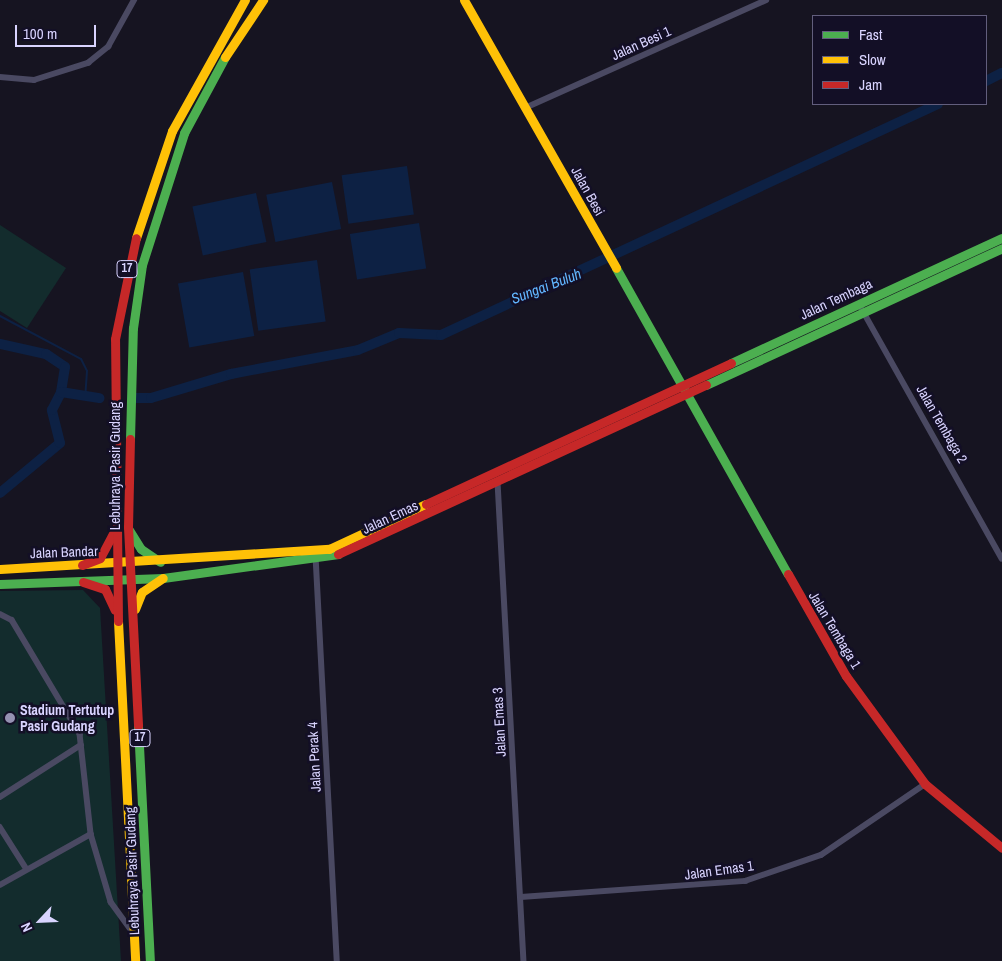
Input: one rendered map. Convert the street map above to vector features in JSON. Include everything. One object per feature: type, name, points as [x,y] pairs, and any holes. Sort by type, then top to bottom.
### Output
[{"type":"main road","name":"Lebuhraya Pasir Gudang","points":[[136,961],[115,564],[112,384],[129,259],[172,130],[245,0]]},
{"type":"main road","name":"Lebuhraya Pasir Gudang","points":[[150,961],[128,527],[128,387],[142,265],[184,133],[221,63],[262,0]]},
{"type":"main road","name":"Jalan Besi","points":[[464,0],[687,395]]},
{"type":"main road","name":"Jalan Tembaga","points":[[687,395],[1002,238]]},
{"type":"main road","name":"Jalan Tembaga","points":[[681,386],[1002,248]]},
{"type":"main road","name":"Jalan Emas","points":[[130,564],[316,557],[681,386]]},
{"type":"main road","name":"Jalan Emas","points":[[83,582],[163,578],[316,557],[498,482],[687,395]]},
{"type":"main road","name":"Jalan Tembaga 1","points":[[687,395],[821,636],[924,784],[1002,848]]},
{"type":"main road","points":[[128,527],[141,549],[160,562]]},
{"type":"main road","points":[[82,565],[104,554],[115,529]]},
{"type":"main road","name":"Jalan Bandar","points":[[0,569],[130,564]]},
{"type":"main road","points":[[133,619],[142,592],[163,578]]},
{"type":"main road","points":[[0,584],[83,582],[105,590],[119,623]]},
{"type":"street","points":[[0,76],[34,80],[88,63],[108,46],[134,0]]},
{"type":"street","name":"Jalan Besi 1","points":[[526,108],[766,0]]},
{"type":"street","name":"Jalan Tembaga 2","points":[[861,307],[1002,558]]},
{"type":"street","name":"Jalan Emas 3","points":[[498,482],[524,961]]},
{"type":"street","name":"Jalan Perak 4","points":[[316,557],[337,961]]},
{"type":"street","points":[[0,614],[12,620],[79,731],[91,834],[111,902],[135,935]]},
{"type":"street","points":[[0,797],[81,745]]},
{"type":"street","name":"Jalan Emas 1","points":[[521,897],[745,881],[821,854],[924,784]]},
{"type":"street","points":[[0,827],[26,868]]},
{"type":"street","points":[[0,885],[26,868],[91,834]]},
{"type":"green space","points":[[0,225],[66,268],[27,328],[0,311]]},
{"type":"green space","points":[[83,590],[100,608],[121,961],[0,961],[0,591]]},
{"type":"water","points":[[407,166],[414,215],[348,224],[342,175]]},
{"type":"water","points":[[332,182],[341,229],[275,242],[266,195]]},
{"type":"water","points":[[256,193],[266,242],[203,255],[192,207]]},
{"type":"water","points":[[419,223],[426,268],[357,279],[350,234]]},
{"type":"water","points":[[317,260],[326,321],[258,331],[250,269]]},
{"type":"water","points":[[243,272],[254,336],[189,347],[178,283]]},
{"type":"waterway","name":"Sungai Buluh","points":[[987,80],[1002,73]]},
{"type":"waterway","name":"Sungai Buluh","points":[[134,398],[151,398],[231,374],[358,350],[399,333],[441,335],[936,105]]},
{"type":"waterway","points":[[0,316],[81,359],[87,371],[85,398]]},
{"type":"waterway","points":[[0,344],[46,354],[65,367],[61,392]]},
{"type":"waterway","name":"Sungai Buluh","points":[[0,493],[60,443],[52,410],[61,392],[100,398]]},
{"type":"traffic: fast","points":[[130,439],[133,328],[142,265],[184,133],[225,57]]},
{"type":"traffic: fast","points":[[731,363],[1002,238]]},
{"type":"traffic: fast","points":[[706,385],[1002,248]]},
{"type":"traffic: fast","points":[[616,268],[788,574]]},
{"type":"traffic: fast","points":[[129,530],[141,549],[160,562]]},
{"type":"traffic: fast","points":[[0,584],[163,578],[338,554]]},
{"type":"traffic: fast","points":[[138,726],[150,961]]},
{"type":"traffic: slow","points":[[136,238],[172,131],[245,0]]},
{"type":"traffic: slow","points":[[225,57],[263,0]]},
{"type":"traffic: slow","points":[[464,0],[616,268]]},
{"type":"traffic: slow","points":[[0,569],[329,549],[426,504]]},
{"type":"traffic: slow","points":[[135,609],[142,592],[163,578]]},
{"type":"traffic: slow","points":[[118,621],[135,961]]},
{"type":"traffic: jam","points":[[118,621],[115,339],[136,238]]},
{"type":"traffic: jam","points":[[426,504],[731,363]]},
{"type":"traffic: jam","points":[[338,554],[706,385]]},
{"type":"traffic: jam","points":[[130,439],[128,527],[138,726]]},
{"type":"traffic: jam","points":[[82,565],[100,558],[113,534]]},
{"type":"traffic: jam","points":[[788,574],[846,676],[925,784],[1002,848]]},
{"type":"traffic: jam","points":[[83,582],[105,589],[115,610]]},
{"type":"place","name":"Stadium Tertutup Pasir Gudang","points":[[10,718]]}]
